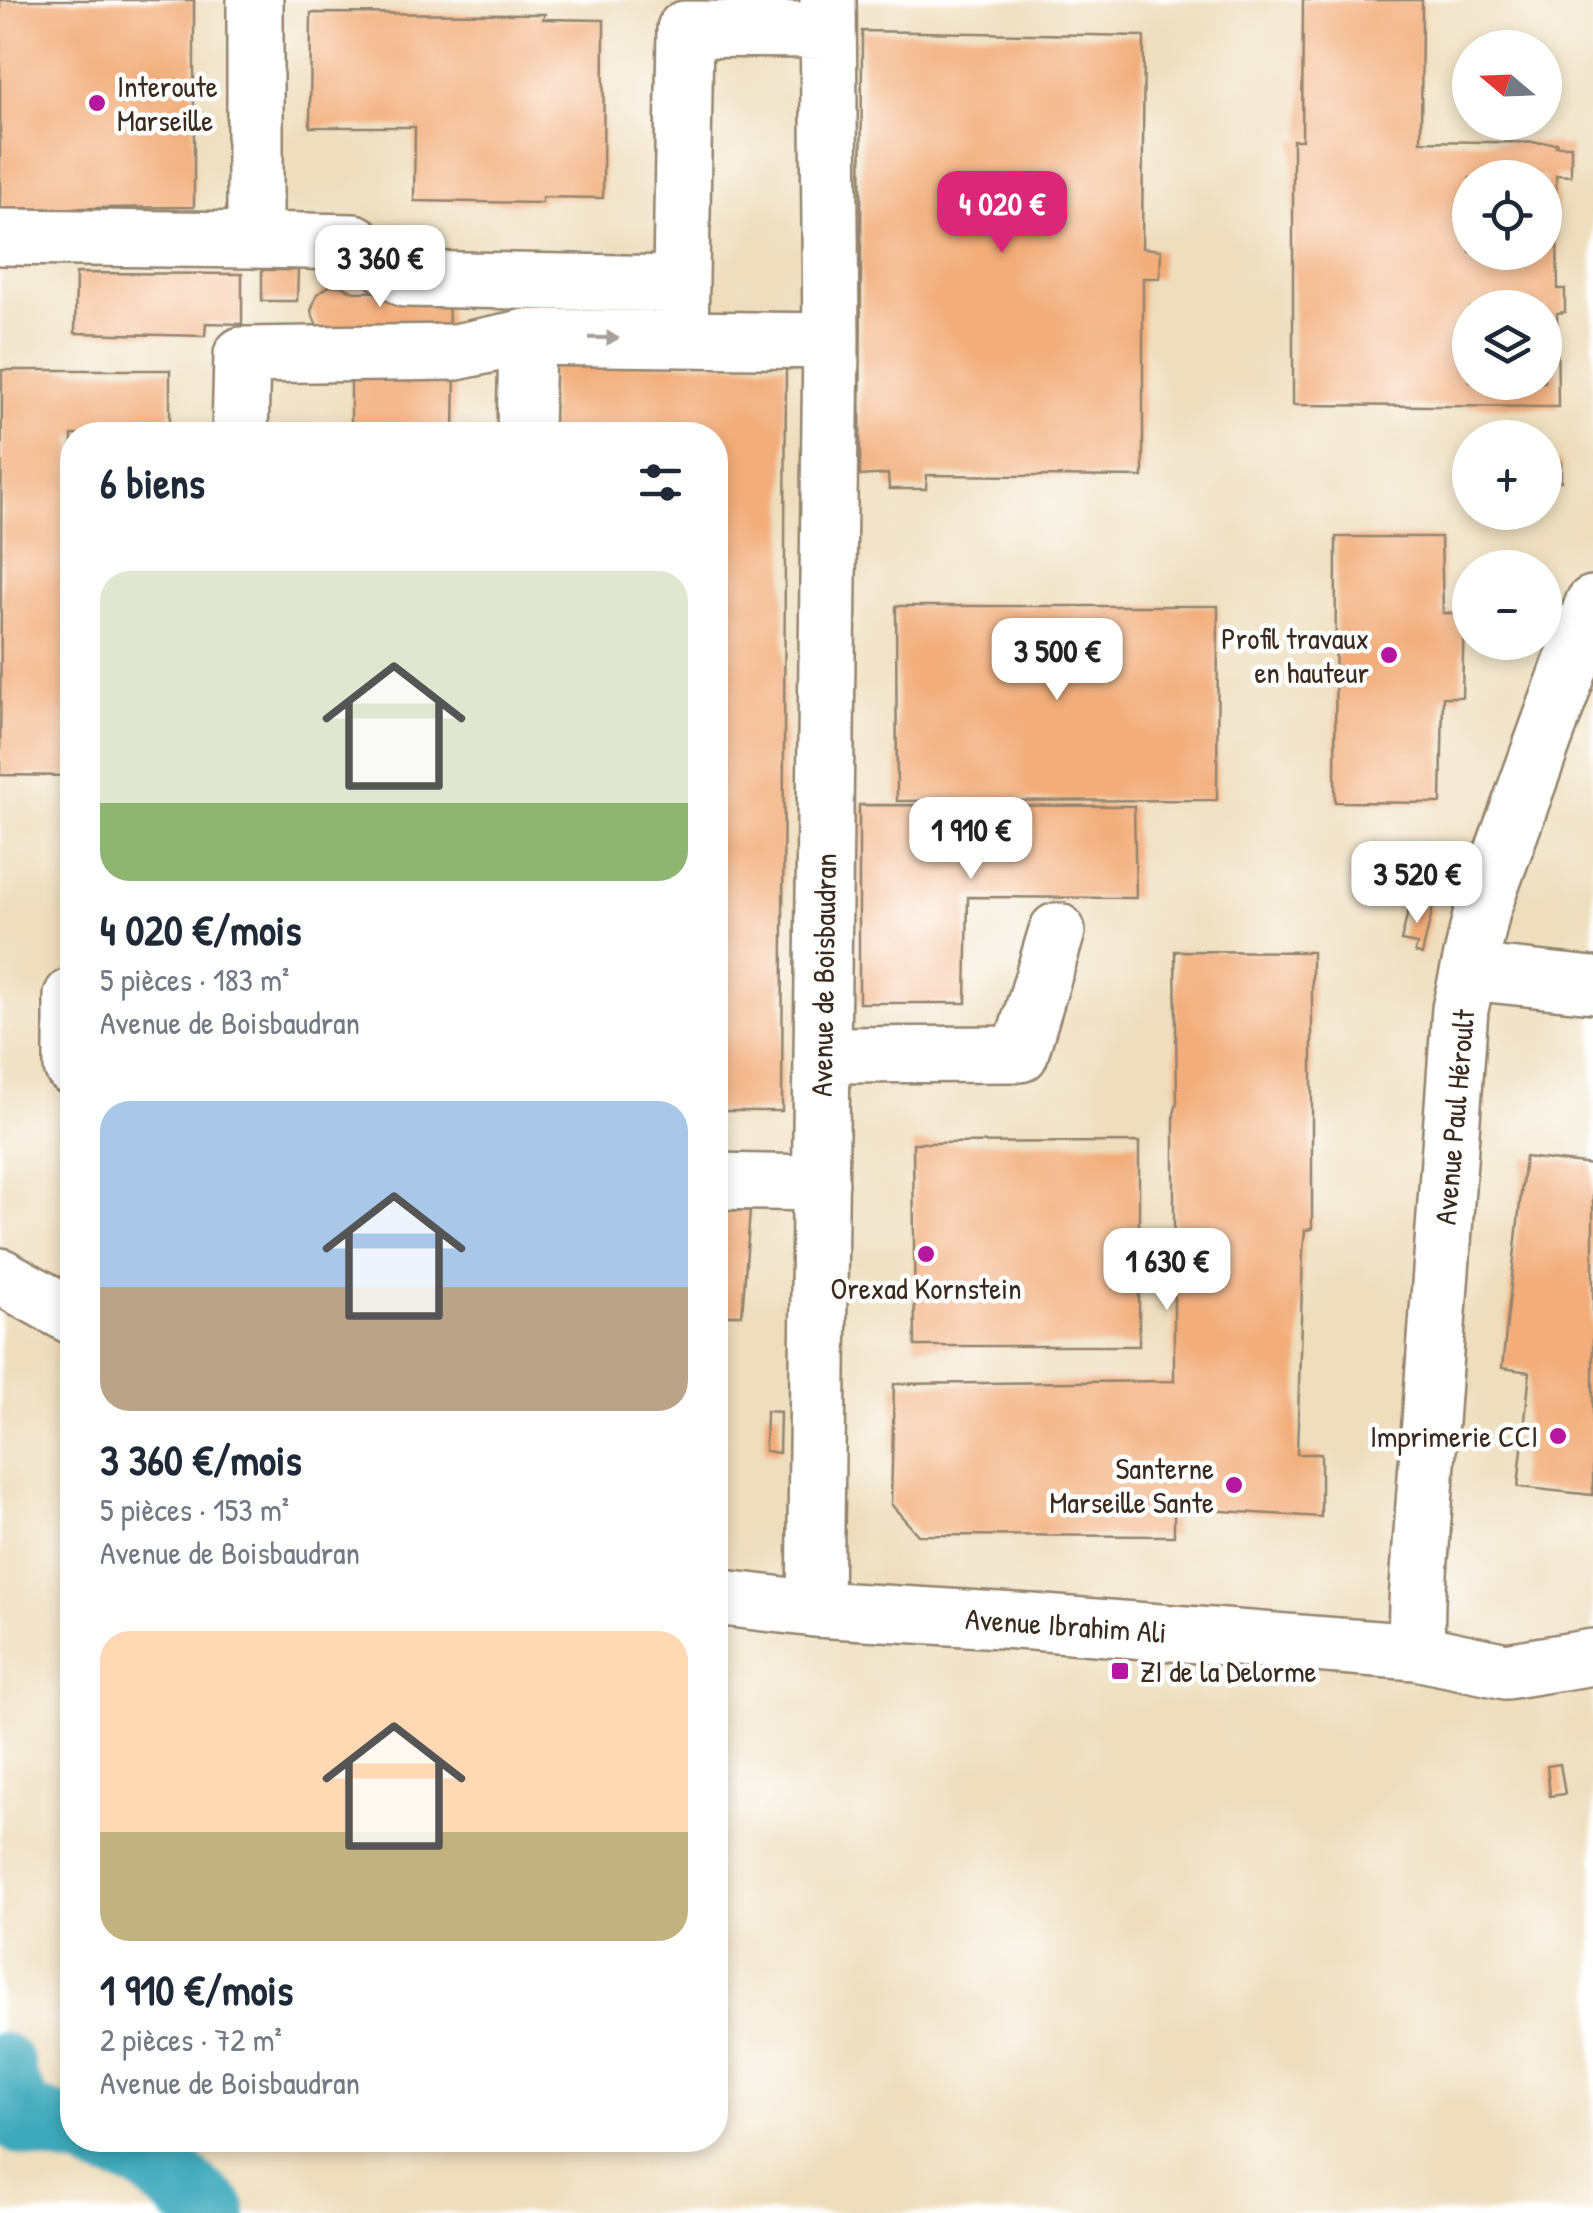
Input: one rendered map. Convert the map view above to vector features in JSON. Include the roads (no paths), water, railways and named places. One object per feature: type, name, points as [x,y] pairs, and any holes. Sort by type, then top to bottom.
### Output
[{"type":"street","points":[[255,0],[255,240]]},
{"type":"street","name":"Avenue de Boisbaudran","points":[[680,339],[685,29],[715,15],[828,15],[831,341],[814,1609]]},
{"type":"street","points":[[0,237],[354,242],[406,279],[681,284]]},
{"type":"street","points":[[240,422],[242,354],[456,352],[527,337],[831,341]]},
{"type":"street","points":[[525,422],[527,337]]},
{"type":"street","name":"Avenue Paul Héroult","points":[[1416,1652],[1460,1010],[1482,907],[1593,604]]},
{"type":"street","points":[[822,1055],[1020,1054],[1057,932]]},
{"type":"street","points":[[1469,972],[1593,985]]},
{"type":"street","points":[[728,1181],[821,1183]]},
{"type":"street","points":[[0,1276],[60,1309]]},
{"type":"street","name":"Avenue Ibrahim Ali","points":[[728,1599],[814,1609],[1416,1652],[1506,1670],[1593,1657]]},
{"type":"street","name":"Avenue Ibrahim Ali","points":[[1416,1652],[1593,1619]]},
{"type":"waterway","points":[[0,2067],[3,2083],[24,2121],[60,2128]]},
{"type":"waterway","points":[[133,2152],[147,2157],[212,2213]]},
{"type":"place","name":"Interoute Marseille","points":[[97,103]]},
{"type":"place","name":"Profil travaux en hauteur","points":[[1389,655]]},
{"type":"place","name":"Orexad Kornstein","points":[[926,1254]]},
{"type":"place","name":"Imprimerie CCI","points":[[1558,1436]]},
{"type":"place","name":"Santerne Marseille Sante","points":[[1234,1485]]},
{"type":"place","name":"ZI de la Delorme","points":[[1120,1671]]}]
